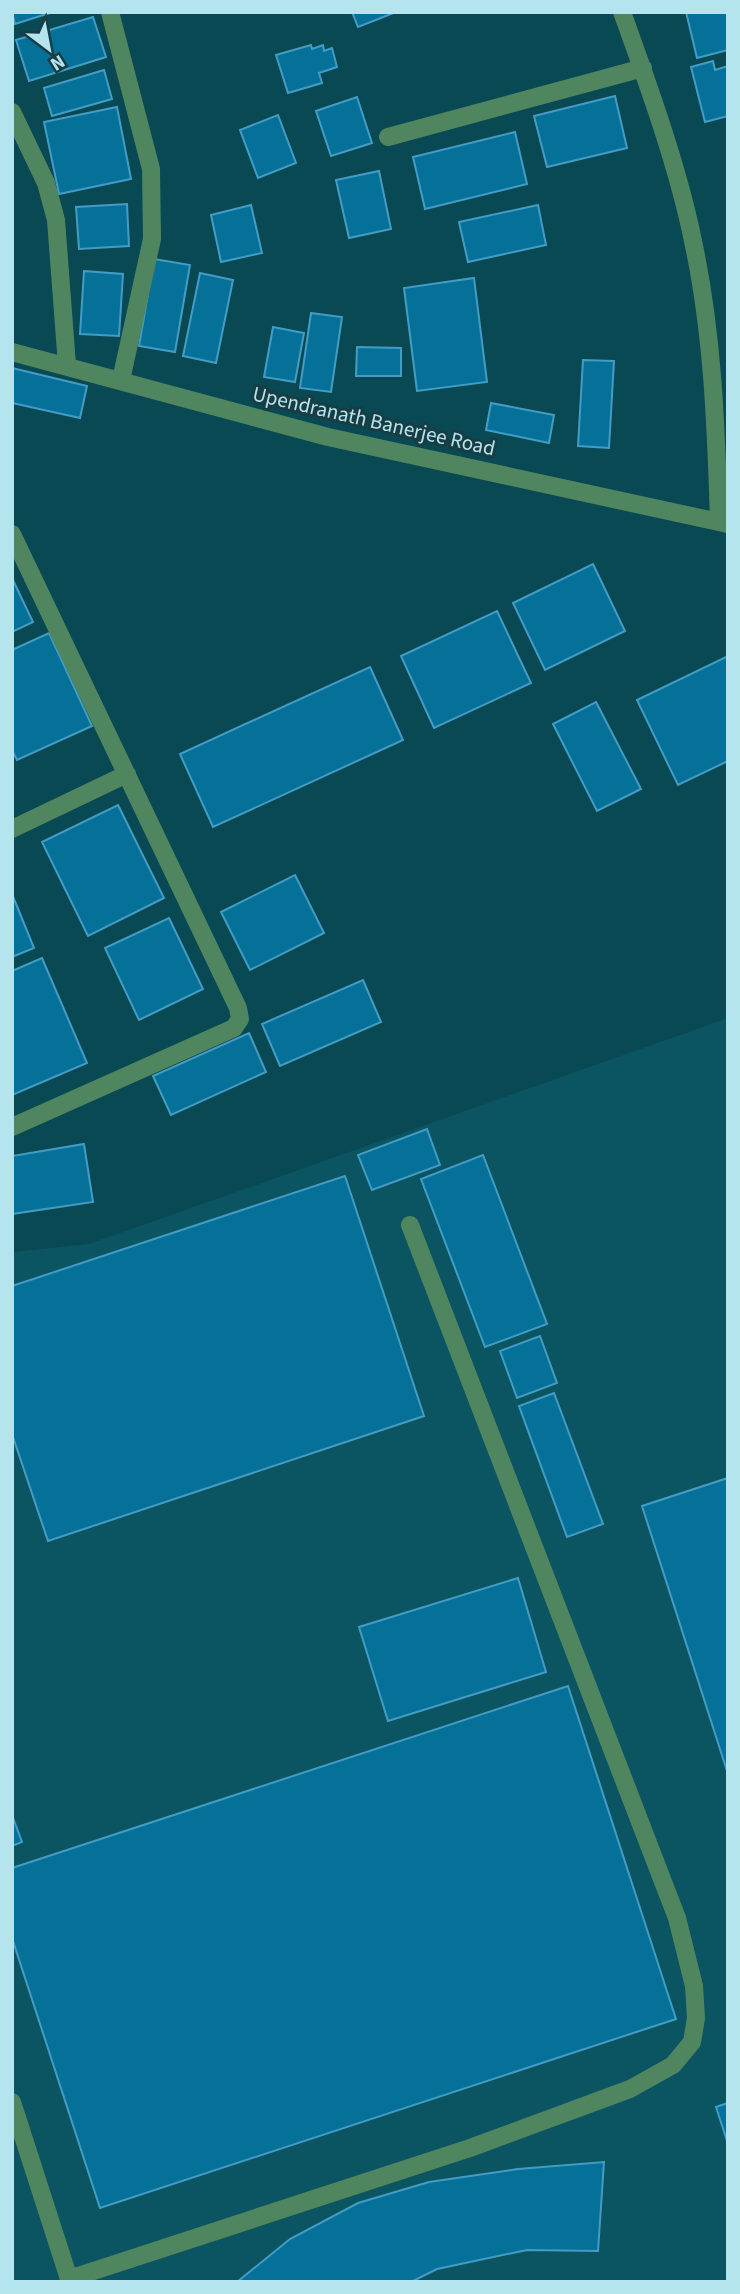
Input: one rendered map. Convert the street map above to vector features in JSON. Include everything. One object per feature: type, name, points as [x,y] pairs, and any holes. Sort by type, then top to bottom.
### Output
[{"type":"street","points":[[110,12],[151,169],[152,239],[121,380]]},
{"type":"street","points":[[622,12],[643,68],[693,239],[706,312],[714,382],[723,523]]},
{"type":"street","points":[[388,137],[643,68]]},
{"type":"street","points":[[12,112],[46,183],[56,220],[67,365]]},
{"type":"street","name":"Upendranath Banerjee Road","points":[[12,352],[328,437],[723,523]]},
{"type":"street","points":[[12,534],[238,1008],[240,1019],[234,1028],[12,1127]]},
{"type":"street","points":[[12,829],[127,774]]},
{"type":"street","points":[[12,2102],[69,2281],[470,2148],[630,2089],[673,2065],[692,2042],[696,2018],[694,1986],[677,1918],[410,1225]]},
{"type":"shaded area","points":[[728,1018],[728,2282],[12,2282],[12,1252],[89,1244]]},
{"type":"building","points":[[12,12],[53,12],[15,24]]},
{"type":"building","points":[[352,12],[396,12],[358,27]]},
{"type":"building","points":[[686,12],[728,12],[728,50],[697,58]]},
{"type":"building","points":[[93,17],[106,57],[29,81],[16,40]]},
{"type":"building","points":[[311,45],[312,49],[323,45],[324,51],[332,48],[337,67],[319,73],[322,83],[288,93],[276,55]]},
{"type":"building","points":[[713,61],[715,70],[728,66],[728,116],[705,122],[691,67]]},
{"type":"building","points":[[104,70],[112,99],[52,116],[44,88]]},
{"type":"building","points":[[615,96],[627,148],[547,167],[534,116]]},
{"type":"building","points":[[357,97],[372,143],[331,156],[316,111]]},
{"type":"building","points":[[117,107],[131,179],[59,194],[44,122]]},
{"type":"building","points":[[278,115],[296,163],[258,178],[240,130]]},
{"type":"building","points":[[515,132],[527,184],[425,209],[413,157]]},
{"type":"building","points":[[379,171],[391,229],[349,238],[336,180]]},
{"type":"building","points":[[127,204],[129,246],[79,249],[76,207]]},
{"type":"building","points":[[251,205],[262,253],[221,262],[211,215]]},
{"type":"building","points":[[538,205],[546,245],[468,262],[459,222]]},
{"type":"building","points":[[154,259],[190,265],[175,352],[139,346]]},
{"type":"building","points":[[84,271],[123,274],[119,336],[80,334]]},
{"type":"building","points":[[200,273],[233,280],[216,363],[183,356]]},
{"type":"building","points":[[474,278],[487,382],[417,391],[404,288]]},
{"type":"building","points":[[311,313],[342,317],[331,392],[300,388]]},
{"type":"building","points":[[273,327],[304,333],[295,382],[264,377]]},
{"type":"building","points":[[357,347],[401,348],[401,376],[356,376]]},
{"type":"building","points":[[583,360],[614,361],[609,448],[578,446]]},
{"type":"building","points":[[12,368],[87,386],[80,418],[12,403]]},
{"type":"building","points":[[491,403],[554,415],[549,443],[486,430]]},
{"type":"building","points":[[593,564],[625,631],[545,670],[513,603]]},
{"type":"building","points":[[12,578],[33,622],[12,632]]},
{"type":"building","points":[[497,611],[531,683],[434,728],[401,656]]},
{"type":"building","points":[[49,633],[92,726],[17,760],[12,750],[12,650]]},
{"type":"building","points":[[728,656],[728,761],[678,785],[637,700]]},
{"type":"building","points":[[370,667],[403,740],[213,827],[180,754]]},
{"type":"building","points":[[596,702],[641,789],[597,811],[553,724]]},
{"type":"building","points":[[118,805],[164,898],[88,936],[42,842]]},
{"type":"building","points":[[295,875],[324,933],[250,970],[221,912]]},
{"type":"building","points":[[12,894],[34,948],[12,957]]},
{"type":"building","points":[[169,918],[203,989],[139,1020],[105,948]]},
{"type":"building","points":[[42,958],[87,1063],[12,1095],[12,971]]},
{"type":"building","points":[[363,980],[381,1022],[280,1066],[262,1024]]},
{"type":"building","points":[[249,1033],[266,1072],[171,1115],[153,1076]]},
{"type":"building","points":[[427,1129],[440,1165],[372,1190],[358,1155]]},
{"type":"building","points":[[84,1144],[93,1202],[12,1214],[12,1156]]},
{"type":"building","points":[[483,1155],[547,1324],[485,1347],[421,1179]]},
{"type":"building","points":[[345,1176],[424,1416],[48,1541],[12,1434],[12,1286]]},
{"type":"building","points":[[540,1336],[557,1383],[517,1398],[500,1351]]},
{"type":"building","points":[[554,1393],[603,1524],[567,1537],[519,1406]]},
{"type":"building","points":[[728,1478],[728,1774],[642,1506]]},
{"type":"building","points":[[518,1578],[546,1672],[388,1721],[359,1627]]},
{"type":"building","points":[[568,1686],[676,2019],[100,2208],[12,1938],[12,1868]]},
{"type":"building","points":[[12,1815],[22,1842],[12,1846]]},
{"type":"building","points":[[728,2103],[728,2144],[716,2107]]},
{"type":"building","points":[[604,2162],[598,2251],[527,2250],[437,2269],[411,2282],[237,2282],[290,2239],[358,2203],[429,2182],[518,2169]]}]
